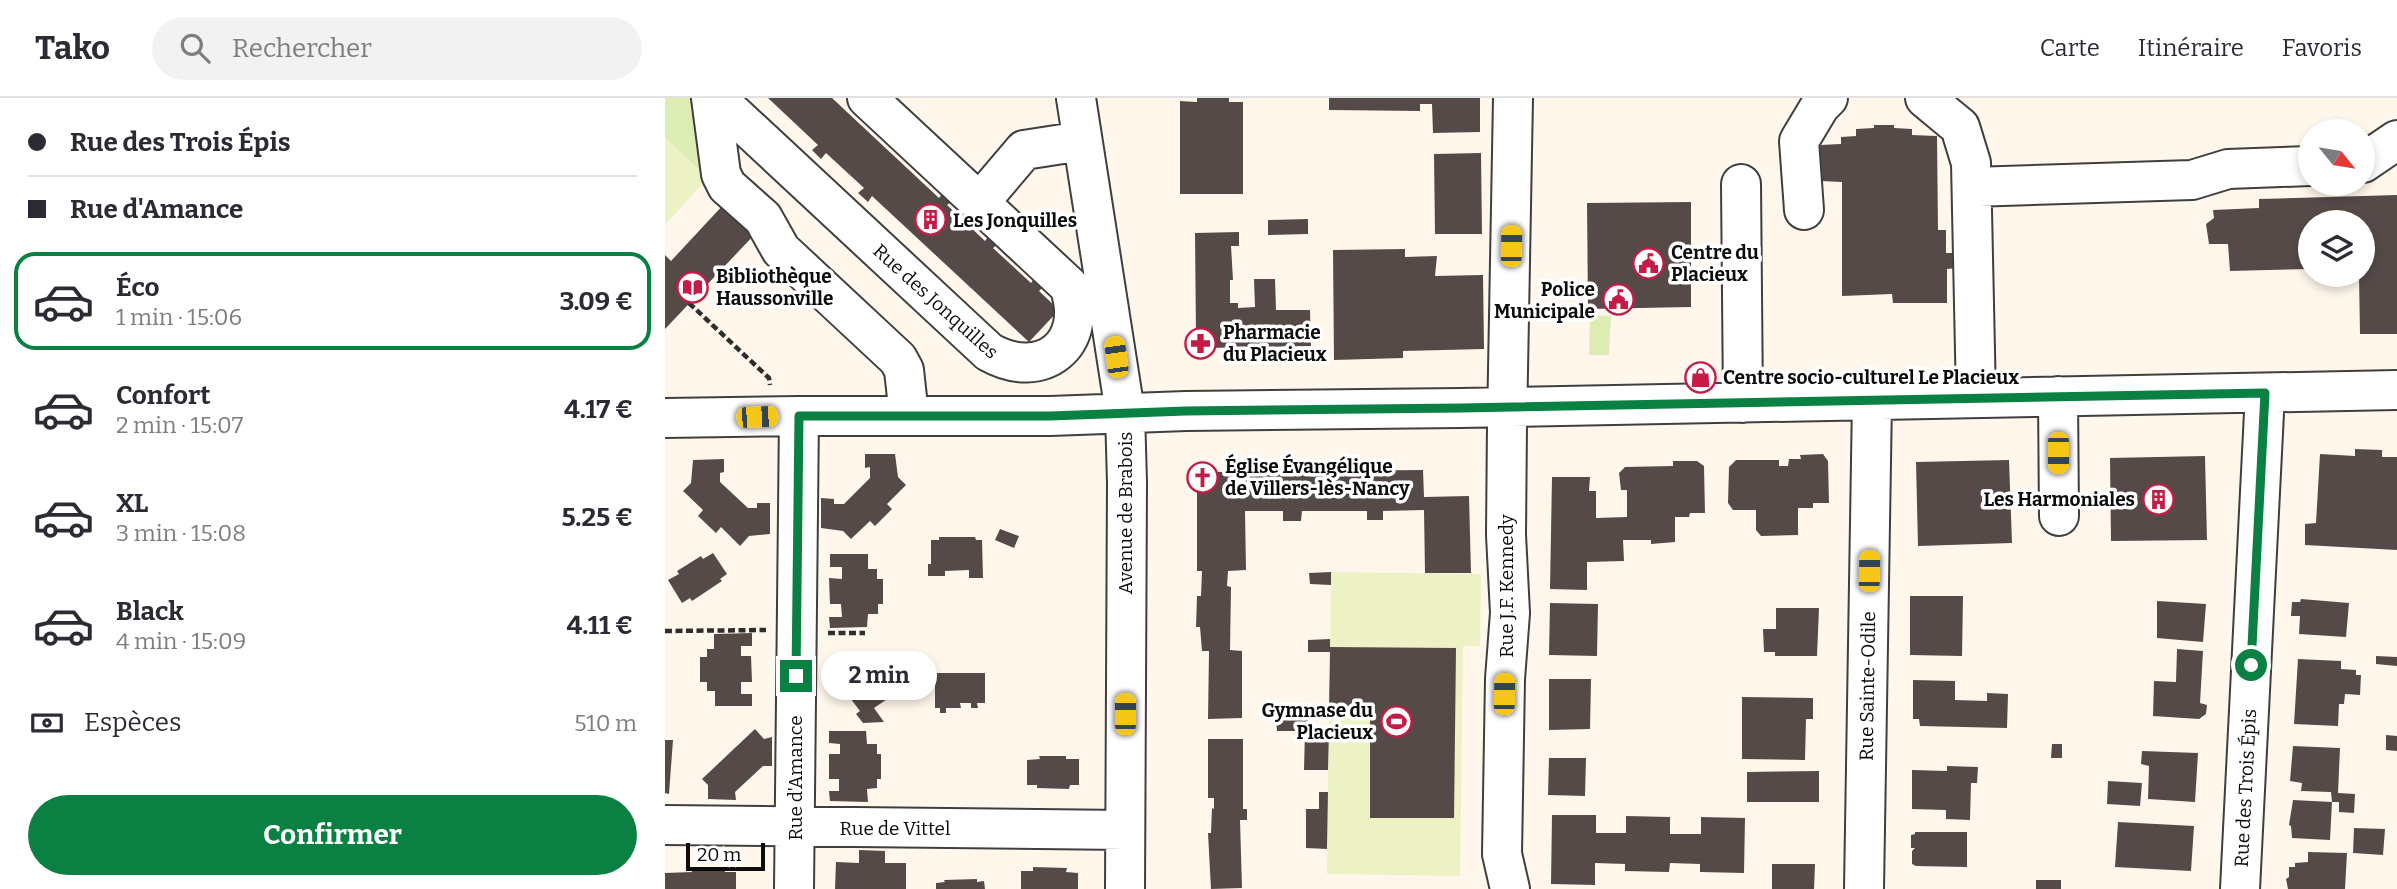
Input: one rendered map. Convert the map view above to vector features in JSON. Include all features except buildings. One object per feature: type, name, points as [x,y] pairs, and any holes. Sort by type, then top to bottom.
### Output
[{"type":"street","name":"Rue des Jonquilles","points":[[713,98],[989,352],[1017,364],[1047,359],[1064,343],[1075,320],[1075,302],[1069,286],[867,98]]},
{"type":"street","points":[[713,98],[720,174],[727,186],[763,218],[781,250],[898,359],[904,370],[909,416]]},
{"type":"street","name":"Avenue de Brabois","points":[[1076,98],[1125,412],[1125,889]]},
{"type":"street","name":"Rue J.F. Kennedy","points":[[1506,871],[1504,689],[1510,613],[1506,535],[1513,98]]},
{"type":"street","points":[[1804,210],[1799,141],[1820,106],[1828,98]]},
{"type":"street","points":[[1925,98],[1960,127],[1971,163],[1976,398]]},
{"type":"street","points":[[2375,155],[2397,140]]},
{"type":"street","points":[[979,203],[1024,150],[1083,141]]},
{"type":"street","points":[[1972,187],[2192,180],[2228,169],[2298,166]]},
{"type":"street","points":[[1741,184],[1743,403]]},
{"type":"street","points":[[665,418],[1050,416],[1125,412],[2397,390]]},
{"type":"street","name":"Rue des Trois Épis","points":[[2240,889],[2265,393]]},
{"type":"street","points":[[2058,396],[2059,516]]},
{"type":"street","name":"Rue Sainte-Odile","points":[[1864,889],[1872,400]]},
{"type":"street","name":"Rue d'Amance","points":[[794,889],[799,416]]},
{"type":"street","name":"Rue de Vittel","points":[[665,825],[1125,830]]},
{"type":"path","points":[[689,303],[769,378],[771,386]]},
{"type":"path","points":[[665,631],[776,630]]},
{"type":"path","points":[[826,633],[865,633]]},
{"type":"green space","points":[[665,98],[697,98],[708,178],[665,138]]},
{"type":"green space","points":[[665,138],[708,178],[665,225]]},
{"type":"green space","points":[[1590,315],[1611,316],[1609,355],[1589,355]]},
{"type":"green space","name":"Gymnase du Placieux","points":[[1331,572],[1481,574],[1480,646],[1463,646],[1460,876],[1327,874]]},
{"type":"place","name":"Les Jonquilles","points":[[930,220]]},
{"type":"place","name":"Centre du Placieux","points":[[1648,263]]},
{"type":"place","name":"Bibliothèque Haussonville","points":[[693,287]]},
{"type":"place","name":"Police Municipale","points":[[1618,300]]},
{"type":"place","name":"Pharmacie du Placieux","points":[[1200,343]]},
{"type":"place","name":"Centre socio-culturel Le Placieux","points":[[1700,377]]},
{"type":"place","name":"Église Évangélique de Villers-lès-Nancy","points":[[1202,477]]},
{"type":"place","name":"Les Harmoniales","points":[[2158,499]]},
{"type":"place","name":"Gymnase du Placieux","points":[[1396,721]]},
{"type":"route","points":[[796,676],[799,416],[1050,416],[1125,412],[2265,393],[2251,665]]}]
